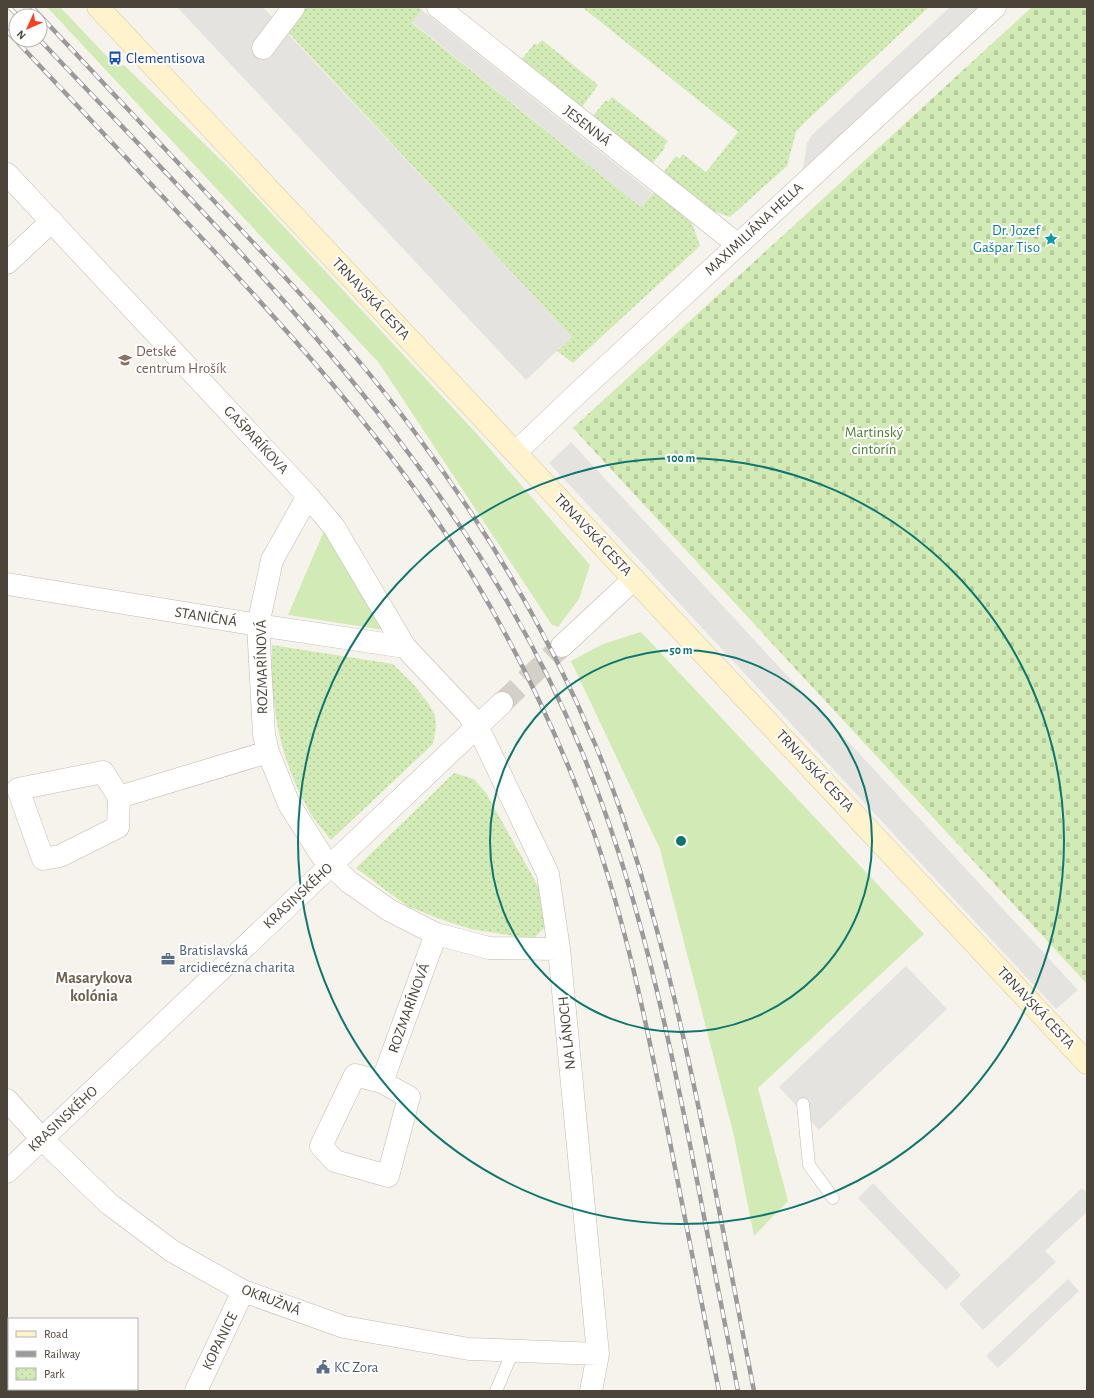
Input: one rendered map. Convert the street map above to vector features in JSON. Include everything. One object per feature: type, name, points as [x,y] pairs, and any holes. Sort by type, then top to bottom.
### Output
[{"type":"main road","name":"TRNAVSKÁ CESTA","points":[[98,7],[1087,1063]]},
{"type":"street","points":[[263,48],[294,7]]},
{"type":"street","name":"JESENNÁ","points":[[438,7],[737,244]]},
{"type":"street","name":"MAXIMILIÁNA HELLA","points":[[516,452],[737,244],[994,7]]},
{"type":"street","name":"GAŠPARÍKOVA","points":[[7,174],[308,496],[334,527],[405,647],[456,700],[476,728]]},
{"type":"street","points":[[7,263],[52,221]]},
{"type":"street","name":"ROZMARÍNOVÁ","points":[[308,496],[272,560],[258,625],[264,734],[268,752],[289,804],[322,856],[349,882],[389,910],[436,934],[489,948],[559,949]]},
{"type":"street","points":[[562,646],[634,578]]},
{"type":"street","name":"STANIČNÁ","points":[[7,584],[258,625],[405,647]]},
{"type":"street","name":"KRASINSKÉHO","points":[[7,1172],[502,704]]},
{"type":"street","name":"NA LÁNOCH","points":[[476,728],[484,740],[548,874],[559,949],[598,1354],[591,1391]]},
{"type":"street","points":[[119,797],[268,752]]},
{"type":"street","points":[[103,772],[119,797],[118,827],[60,856],[43,859],[18,789],[103,772]]},
{"type":"street","name":"ROZMARÍNOVÁ","points":[[382,1082],[436,934]]},
{"type":"street","points":[[355,1075],[382,1082],[409,1097],[388,1176],[335,1161],[321,1146],[355,1075]]},
{"type":"street","name":"OKRUŽNÁ","points":[[7,1100],[42,1139],[108,1203],[172,1251],[243,1291],[344,1327],[469,1350],[598,1354]]},
{"type":"street","name":"KOPANICE","points":[[196,1391],[243,1291]]},
{"type":"lane","points":[[803,1104],[809,1165],[833,1198]]},
{"type":"lane","points":[[496,1391],[513,1351]]},
{"type":"green space","points":[[47,7],[60,7],[117,67],[124,65],[232,171],[478,435],[590,565],[579,599],[558,627],[552,625],[379,363]]},
{"type":"green space","points":[[305,7],[419,7],[422,10],[412,23],[641,207],[654,192],[692,223],[700,246],[573,363],[557,351],[572,337],[287,31]]},
{"type":"green space","points":[[582,7],[929,7],[804,123],[796,132],[787,166],[730,217],[713,211],[663,173],[676,156],[679,159],[683,154],[706,172],[738,132]]},
{"type":"green space","name":"Martinský cintorín","points":[[1032,7],[1087,7],[1087,984],[573,428]]},
{"type":"green space","points":[[542,40],[598,85],[582,107],[522,59],[535,43],[537,45]]},
{"type":"green space","points":[[612,97],[668,141],[664,146],[665,148],[652,164],[593,116],[606,100],[608,102]]},
{"type":"green space","points":[[324,531],[384,630],[288,615]]},
{"type":"green space","points":[[641,632],[924,934],[758,1088],[788,1201],[754,1236],[734,1136],[660,849],[571,661],[603,644]]},
{"type":"green space","points":[[272,645],[393,664],[414,685],[429,704],[435,716],[436,726],[433,744],[331,840],[309,811],[299,792],[284,751],[278,731],[272,688]]},
{"type":"green space","points":[[454,773],[474,779],[486,793],[543,895],[546,926],[533,939],[471,929],[407,906],[356,868]]},
{"type":"shaded area","points":[[177,7],[263,7],[572,337],[526,380]]},
{"type":"shaded area","points":[[950,7],[982,7],[801,174],[807,143],[812,135]]},
{"type":"shaded area","points":[[422,10],[652,193],[641,207],[412,22]]},
{"type":"shaded area","points":[[571,442],[1078,990],[1056,1009],[549,463]]},
{"type":"shaded area","points":[[906,966],[947,1009],[819,1130],[779,1087]]},
{"type":"shaded area","points":[[873,1183],[961,1275],[946,1290],[858,1198]]},
{"type":"shaded area","points":[[1082,1188],[1087,1193],[1087,1212],[1045,1251],[1056,1262],[983,1330],[959,1304]]},
{"type":"shaded area","points":[[1068,1279],[1079,1291],[998,1368],[986,1356]]},
{"type":"tunnel","points":[[502,703],[562,646]]},
{"type":"railway","points":[[32,7],[267,257],[346,345],[395,406],[470,510],[538,624],[558,663],[595,744],[619,806],[649,901],[674,997],[696,1095],[754,1391]]},
{"type":"railway","points":[[7,31],[240,279],[344,398],[393,460],[442,528],[488,602],[509,640],[529,679],[565,758],[596,838],[609,878],[641,1002],[719,1391]]},
{"type":"railway","points":[[48,48],[195,204],[271,287],[345,372],[414,460],[477,552],[534,649],[582,752],[601,801],[634,902],[648,953],[672,1056],[738,1391]]},
{"type":"place","name":"Clementisova","points":[[115,58]]},
{"type":"place","name":"Dr. Jozef Gašpar Tiso","points":[[1051,239]]},
{"type":"place","name":"Detské centrum Hrošík","points":[[125,360]]},
{"type":"place","name":"Bratislavská arcidiecézna charita","points":[[168,959]]},
{"type":"place","name":"KC Zora","points":[[323,1367]]},
{"type":"district","name":"Masarykova kolónia","points":[[94,987]]}]
